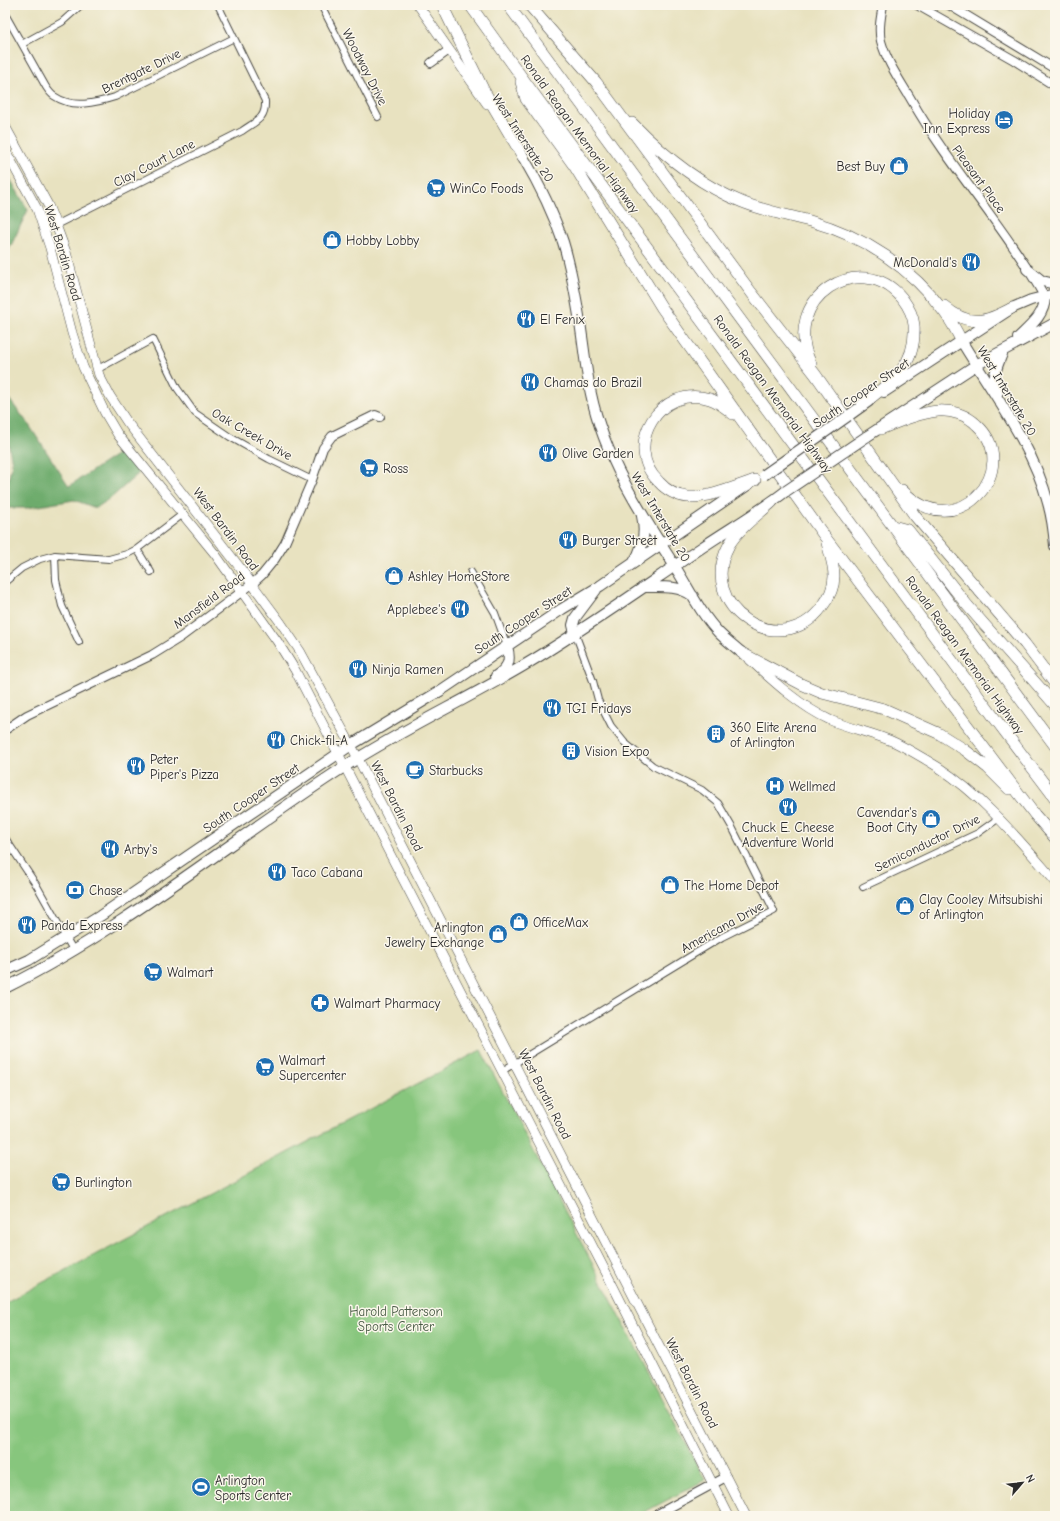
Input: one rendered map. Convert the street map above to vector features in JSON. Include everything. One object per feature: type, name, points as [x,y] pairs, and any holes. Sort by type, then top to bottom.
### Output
[{"type":"highway","points":[[442,5],[483,89],[523,157]]},
{"type":"highway","name":"Ronald Reagan Memorial Highway","points":[[470,5],[520,75],[1055,798]]},
{"type":"highway","name":"Ronald Reagan Memorial Highway","points":[[508,5],[1055,746]]},
{"type":"highway","points":[[529,5],[633,124],[673,162],[700,180],[742,202],[822,225],[865,242],[916,280],[951,312],[967,319],[991,319],[1012,308]]},
{"type":"highway","points":[[520,75],[526,99],[575,167],[662,308],[825,537],[1035,814],[1055,838]]},
{"type":"highway","points":[[596,82],[751,292],[815,374],[915,516],[1025,644],[1055,684]]},
{"type":"highway","points":[[815,374],[807,356],[803,341],[803,326],[812,303],[822,292],[833,285],[856,278],[880,282],[897,293],[908,305],[914,321],[915,337],[913,349],[901,371],[862,405]]},
{"type":"highway","points":[[930,294],[946,314],[962,342]]},
{"type":"highway","points":[[759,443],[723,406],[710,399],[698,397],[684,398],[673,401],[664,406],[656,414],[646,430],[644,440],[645,457],[648,468],[664,488],[677,495],[686,497],[706,495],[760,477]]},
{"type":"highway","points":[[877,462],[905,493],[924,507],[938,511],[949,511],[970,502],[979,494],[986,484],[992,463],[992,452],[984,431],[972,420],[949,411],[929,413],[880,429]]},
{"type":"highway","points":[[772,502],[734,538],[726,552],[722,565],[723,590],[732,606],[745,620],[760,627],[780,630],[790,629],[803,624],[817,613],[826,602],[832,589],[834,577],[833,563],[825,537]]},
{"type":"highway","points":[[893,526],[908,530],[967,605],[1055,705]]},
{"type":"highway","points":[[742,653],[801,684],[822,693],[884,709],[938,733],[965,750],[988,768],[1035,814]]},
{"type":"main road","name":"West Interstate 20","points":[[418,5],[523,157],[538,183],[563,242],[579,311],[584,360],[591,395],[608,449],[640,509],[706,617],[719,633],[776,684],[811,709],[830,720],[896,743],[938,768],[970,790],[999,818],[1055,881]]},
{"type":"main road","name":"West Bardin Road","points":[[5,126],[48,205],[56,225],[66,252],[98,369],[110,396],[127,422],[252,584],[300,651],[358,758],[439,915],[746,1516]]},
{"type":"main road","name":"West Bardin Road","points":[[5,150],[37,209],[50,248],[72,333],[83,367],[105,413],[118,435],[215,554],[278,641],[295,670],[613,1286],[729,1516]]},
{"type":"main road","points":[[1027,270],[1042,281],[1055,284]]},
{"type":"main road","name":"South Cooper Street","points":[[5,971],[29,960],[162,875],[351,745],[440,691],[600,586],[760,477],[862,405],[962,342],[1012,308],[1031,300],[1045,298],[1055,294]]},
{"type":"main road","points":[[1007,414],[994,382],[994,375],[1007,348],[1036,321],[1041,314],[1045,298]]},
{"type":"main road","name":"South Cooper Street","points":[[5,988],[36,972],[108,929],[196,870],[345,766],[523,666],[575,633],[735,524],[772,502],[949,381],[1055,323]]},
{"type":"main road","name":"West Interstate 20","points":[[962,342],[1007,414],[1039,477],[1048,503],[1055,546]]},
{"type":"main road","points":[[633,564],[643,540],[644,525],[640,509]]},
{"type":"main road","points":[[575,633],[573,625],[575,618],[600,586]]},
{"type":"main road","points":[[643,587],[674,587],[688,592],[694,597]]},
{"type":"main road","points":[[469,696],[504,670],[509,662],[507,646]]},
{"type":"main road","points":[[426,923],[439,915]]},
{"type":"main road","points":[[613,1286],[626,1279]]},
{"type":"street","points":[[22,44],[62,22],[81,5]]},
{"type":"street","points":[[218,5],[234,38]]},
{"type":"street","name":"Woodway Drive","points":[[321,5],[378,117]]},
{"type":"street","name":"Pleasant Place","points":[[883,5],[880,31],[881,40],[895,73],[940,145],[990,214],[1045,298]]},
{"type":"street","points":[[917,5],[1014,60],[1055,86]]},
{"type":"street","points":[[948,5],[1055,68]]},
{"type":"street","name":"Brentgate Drive","points":[[5,14],[50,92],[54,96],[79,104],[100,102],[115,97],[234,38]]},
{"type":"street","name":"Clay Court Lane","points":[[44,231],[242,131],[262,117],[265,101],[234,38]]},
{"type":"street","points":[[431,64],[449,50]]},
{"type":"street","name":"Oak Creek Drive","points":[[98,369],[153,339],[176,388],[195,413],[230,437],[269,459],[312,480]]},
{"type":"street","name":"Mansfield Road","points":[[5,730],[27,715],[152,655],[181,637],[243,592],[262,575],[275,559],[285,543],[312,480],[323,448],[332,436],[375,415],[380,417]]},
{"type":"street","points":[[5,582],[22,568],[40,559],[55,555],[110,559],[137,549],[183,514]]},
{"type":"street","points":[[137,549],[151,572]]},
{"type":"street","points":[[55,555],[56,580],[62,606],[79,642]]},
{"type":"street","points":[[471,572],[495,613],[507,646]]},
{"type":"street","name":"Americana Drive","points":[[502,1070],[722,937],[774,911],[733,829],[718,803],[702,790],[653,766],[624,742],[611,726],[598,700],[575,633]]},
{"type":"street","name":"Semiconductor Drive","points":[[863,887],[978,833],[999,818]]},
{"type":"street","points":[[5,838],[37,886],[73,950]]},
{"type":"street","points":[[654,1516],[726,1477]]},
{"type":"green space","points":[[5,170],[28,210],[5,258]]},
{"type":"green space","points":[[5,394],[27,422],[69,486],[122,451],[139,473],[111,498],[96,508],[74,500],[27,508],[5,508],[5,495],[12,463],[5,427]]},
{"type":"green space","name":"Harold Patterson Sports Center","points":[[481,1050],[705,1480],[637,1516],[5,1516],[5,1301],[6,1302]]},
{"type":"place","name":"Holiday Inn Express","points":[[1004,120]]},
{"type":"place","name":"Best Buy","points":[[899,166]]},
{"type":"place","name":"WinCo Foods","points":[[436,188]]},
{"type":"place","name":"Hobby Lobby","points":[[332,240]]},
{"type":"place","name":"McDonald's","points":[[971,262]]},
{"type":"place","name":"El Fenix","points":[[526,319]]},
{"type":"place","name":"Chamas do Brazil","points":[[530,382]]},
{"type":"place","name":"Olive Garden","points":[[548,453]]},
{"type":"place","name":"Ross","points":[[369,468]]},
{"type":"place","name":"Burger Street","points":[[568,540]]},
{"type":"place","name":"Ashley HomeStore","points":[[394,576]]},
{"type":"place","name":"Applebee's","points":[[460,609]]},
{"type":"place","name":"Ninja Ramen","points":[[358,669]]},
{"type":"place","name":"TGI Fridays","points":[[552,708]]},
{"type":"place","name":"360 Elite Arena of Arlington","points":[[716,734]]},
{"type":"place","name":"Chick-fil-A","points":[[276,740]]},
{"type":"place","name":"Vision Expo","points":[[571,751]]},
{"type":"place","name":"Peter Piper's Pizza","points":[[136,766]]},
{"type":"place","name":"Starbucks","points":[[415,770]]},
{"type":"place","name":"Wellmed","points":[[775,786]]},
{"type":"place","name":"Chuck E. Cheese Adventure World","points":[[788,807]]},
{"type":"place","name":"Cavendar's Boot City","points":[[931,819]]},
{"type":"place","name":"Arby's","points":[[110,849]]},
{"type":"place","name":"Taco Cabana","points":[[277,872]]},
{"type":"place","name":"The Home Depot","points":[[670,885]]},
{"type":"place","name":"Chase","points":[[75,890]]},
{"type":"place","name":"Clay Cooley Mitsubishi of Arlington","points":[[905,906]]},
{"type":"place","name":"OfficeMax","points":[[519,922]]},
{"type":"place","name":"Panda Express","points":[[27,925]]},
{"type":"place","name":"Arlington Jewelry Exchange","points":[[498,934]]},
{"type":"place","name":"Walmart","points":[[153,972]]},
{"type":"place","name":"Walmart Pharmacy","points":[[320,1003]]},
{"type":"place","name":"Walmart Supercenter","points":[[265,1067]]},
{"type":"place","name":"Burlington","points":[[61,1182]]},
{"type":"place","name":"Arlington Sports Center","points":[[201,1487]]}]
